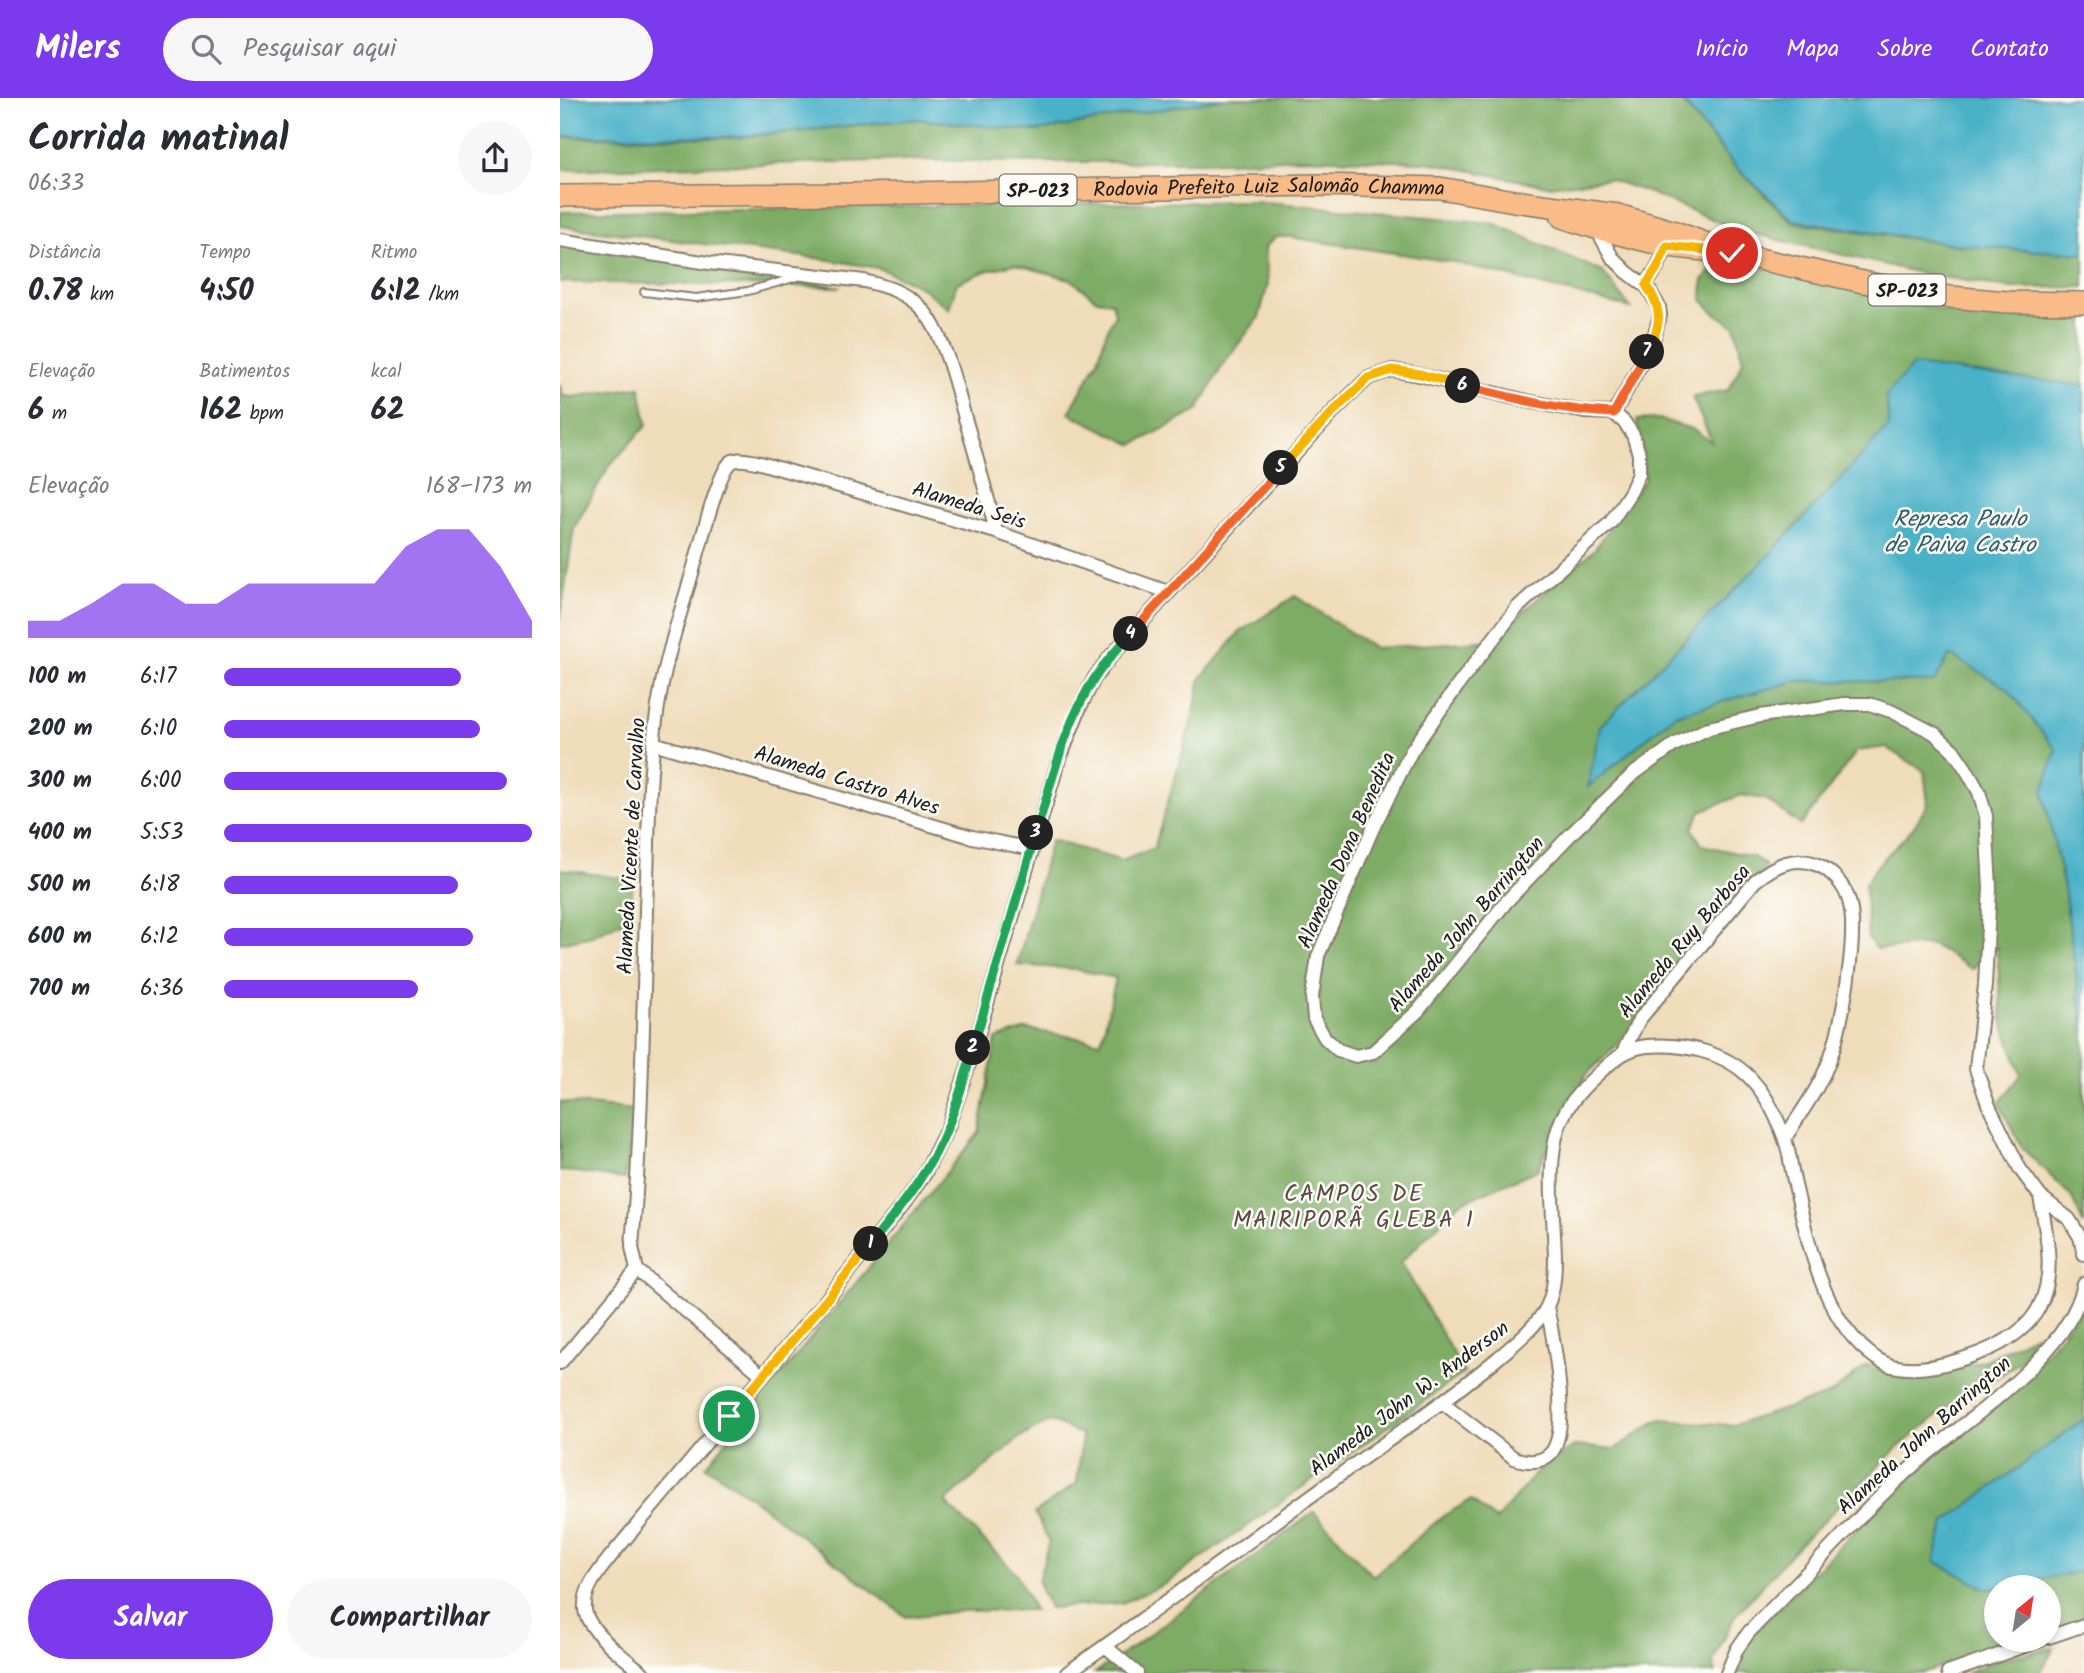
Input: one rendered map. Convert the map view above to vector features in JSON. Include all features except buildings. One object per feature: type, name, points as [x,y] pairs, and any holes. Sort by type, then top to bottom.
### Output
[{"type":"main road","name":"Rodovia Prefeito Luiz Salomão Chamma","points":[[560,196],[855,194],[1320,185],[1440,188],[1618,215],[1732,253]]},
{"type":"main road","name":"Rodovia Prefeito Luiz Salomão Chamma","points":[[1514,201],[1596,228],[1667,246],[1732,253],[1940,296],[2007,302],[2084,303]]},
{"type":"street","points":[[642,1673],[592,1626],[585,1609],[588,1592],[596,1575],[618,1547],[763,1376],[905,1202],[937,1149],[948,1126],[971,1058],[1070,729],[1095,677],[1168,592],[1334,411],[1368,378],[1392,370],[1420,374],[1527,401],[1585,412],[1614,413],[1652,344],[1659,307],[1646,285],[1636,280],[1612,257],[1596,228]]},
{"type":"street","points":[[560,240],[632,252],[864,281],[905,295],[921,308],[934,326],[953,373],[996,532]]},
{"type":"street","points":[[1646,285],[1667,246]]},
{"type":"street","name":"Alameda Dona Benedita","points":[[1338,1050],[1325,1038],[1314,1019],[1312,997],[1318,956],[1373,828],[1412,750],[1517,607],[1611,522],[1631,491],[1639,473],[1639,454],[1633,435],[1614,413]]},
{"type":"street","name":"Alameda Vicente de Carvalho","points":[[637,1270],[632,1247],[641,1122],[641,1034],[653,743],[660,689],[707,519],[724,472],[732,462],[757,462]]},
{"type":"street","name":"Alameda Seis","points":[[757,462],[996,532],[1168,592]]},
{"type":"street","name":"Alameda John Barrington","points":[[1338,1050],[1356,1056],[1373,1052],[1391,1037],[1418,1011],[1507,901],[1573,832],[1632,775],[1674,745],[1709,728],[1760,716],[1845,704],[1869,704],[1891,710],[1934,733],[1953,750],[1979,792],[1986,816],[1990,888],[1985,985],[1976,1069],[1988,1104],[2020,1169],[2040,1196],[2068,1219],[2080,1237],[2084,1254]]},
{"type":"street","name":"Alameda Castro Alves","points":[[653,743],[972,837],[1032,849]]},
{"type":"street","name":"Alameda Ruy Barbosa","points":[[1623,1052],[1639,1020],[1755,881],[1767,871],[1794,860],[1808,861],[1823,867],[1834,876],[1849,900],[1852,930],[1848,973],[1830,1059],[1817,1088],[1785,1138]]},
{"type":"street","points":[[1623,1052],[1643,1046],[1680,1047],[1716,1056],[1735,1065],[1751,1078],[1765,1096],[1785,1138],[1795,1188],[1822,1283],[1841,1321],[1861,1348],[1888,1366],[1917,1368],[1951,1362],[1980,1353],[2006,1340],[2024,1326],[2037,1310],[2046,1287],[2049,1263],[2040,1196]]},
{"type":"street","name":"Alameda John W. Anderson","points":[[1067,1673],[1442,1402],[1529,1331],[1547,1307],[1555,1277],[1552,1157],[1560,1123],[1581,1088],[1623,1052]]},
{"type":"street","points":[[560,1363],[637,1270],[763,1376]]},
{"type":"street","name":"Alameda John Barrington","points":[[1727,1673],[1737,1649],[1749,1632],[1858,1519],[1904,1473],[2017,1380],[2048,1348],[2081,1298],[2084,1284]]},
{"type":"street","points":[[1442,1402],[1514,1458],[1528,1462],[1549,1455],[1559,1434],[1559,1395],[1558,1360],[1547,1307]]},
{"type":"street","points":[[2062,1633],[2084,1625]]},
{"type":"street","points":[[1105,1646],[1138,1673]]},
{"type":"street","points":[[1948,1673],[2007,1652]]},
{"type":"lane","points":[[644,292],[696,298],[748,291],[806,275]]},
{"type":"green space","points":[[1226,98],[1679,98],[1735,166],[1792,222],[1966,246],[2084,254],[2084,287],[2010,288],[1924,274],[1738,230],[1650,193],[1608,179],[1548,186],[1428,162],[1302,158],[1227,162],[908,160],[560,170],[560,137],[736,138],[915,119],[1037,131]]},
{"type":"green space","points":[[1254,201],[1493,223],[1603,272],[1631,308],[1453,262],[1276,237],[1265,247],[1268,284],[1259,317],[1224,363],[1197,411],[1133,445],[1069,413],[1098,360],[1115,314],[1112,302],[1097,300],[1070,279],[1014,264],[986,271],[957,283],[949,309],[920,286],[878,268],[560,226],[560,212]]},
{"type":"green space","points":[[560,244],[841,287],[560,282]]},
{"type":"green space","points":[[1719,261],[1761,267],[1953,313],[2084,321],[2084,1225],[2071,1196],[2022,1148],[1999,1103],[2021,1075],[2002,1020],[1997,947],[1972,969],[1933,945],[1876,949],[1868,938],[1865,884],[1878,865],[1913,828],[1928,804],[1924,771],[1886,747],[1857,751],[1801,825],[1765,799],[1741,795],[1701,811],[1692,829],[1702,845],[1754,857],[1766,866],[1622,1040],[1586,1075],[1537,1170],[1460,1203],[1401,1262],[1464,1373],[1165,1584],[1122,1603],[1049,1608],[1038,1582],[1049,1541],[1035,1513],[1077,1483],[1082,1435],[1050,1421],[1020,1437],[945,1502],[1016,1573],[1034,1610],[963,1611],[906,1617],[752,1498],[706,1466],[979,1133],[996,1039],[1026,1029],[1101,1042],[1116,978],[1074,969],[1017,965],[1051,840],[1122,861],[1154,848],[1193,717],[1201,678],[1240,632],[1295,596],[1374,648],[1497,640],[1527,608],[1594,550],[1645,479],[1637,420],[1659,419],[1692,429],[1712,442],[1692,397],[1728,390],[1743,362],[1735,326],[1716,314],[1702,300],[1703,280]]},
{"type":"green space","points":[[560,384],[563,396],[572,397],[640,387],[647,425],[609,466],[574,528],[560,620]]},
{"type":"green space","points":[[560,869],[632,880],[632,917],[592,936],[560,943]]},
{"type":"green space","points":[[560,1102],[635,1110],[625,1179],[560,1171]]},
{"type":"green space","points":[[2084,1307],[2084,1623],[2062,1630],[2062,1575],[1984,1575],[1984,1652],[1990,1652],[1921,1673],[1733,1673],[1737,1659],[1757,1630],[1909,1476],[2008,1396]]},
{"type":"green space","points":[[2035,1335],[2033,1351],[2000,1376],[1957,1400],[1895,1450],[1799,1545],[1735,1616],[1713,1661],[1715,1673],[1095,1673],[1314,1512],[1373,1576],[1443,1516],[1471,1500],[1496,1520],[1538,1471],[1574,1446],[1615,1449],[1658,1420],[1734,1425],[1831,1394],[1867,1365],[1905,1379],[1985,1360]]},
{"type":"green space","points":[[2035,1652],[2052,1652],[2040,1673],[1966,1673],[1996,1660]]},
{"type":"water","points":[[560,98],[1225,98],[1037,131],[915,119],[736,137],[560,136]]},
{"type":"water","points":[[1680,98],[2084,98],[2084,254],[1966,246],[1793,220],[1735,166]]},
{"type":"water","name":"Represa Paulo de Paiva Castro","points":[[1913,365],[2084,386],[2084,1031],[2064,888],[2043,792],[2056,750],[2007,688],[1950,655],[1934,682],[1796,681],[1675,715],[1588,787],[1600,726],[1770,554],[1889,426],[1886,395]]},
{"type":"water","points":[[2084,1419],[2084,1571],[2062,1575],[1984,1575],[1984,1588],[1934,1561],[1945,1522]]},
{"type":"district","name":"CAMPOS DE MAIRIPORÃ GLEBA 1","points":[[1354,1206]]},
{"type":"route","points":[[729,1416],[905,1202],[937,1149],[948,1126],[971,1058],[1070,729],[1095,677],[1112,655],[1334,411],[1368,378],[1392,370],[1420,374],[1527,401],[1585,412],[1614,413],[1656,332],[1659,307],[1646,285],[1662,260],[1667,246],[1732,253]]}]
